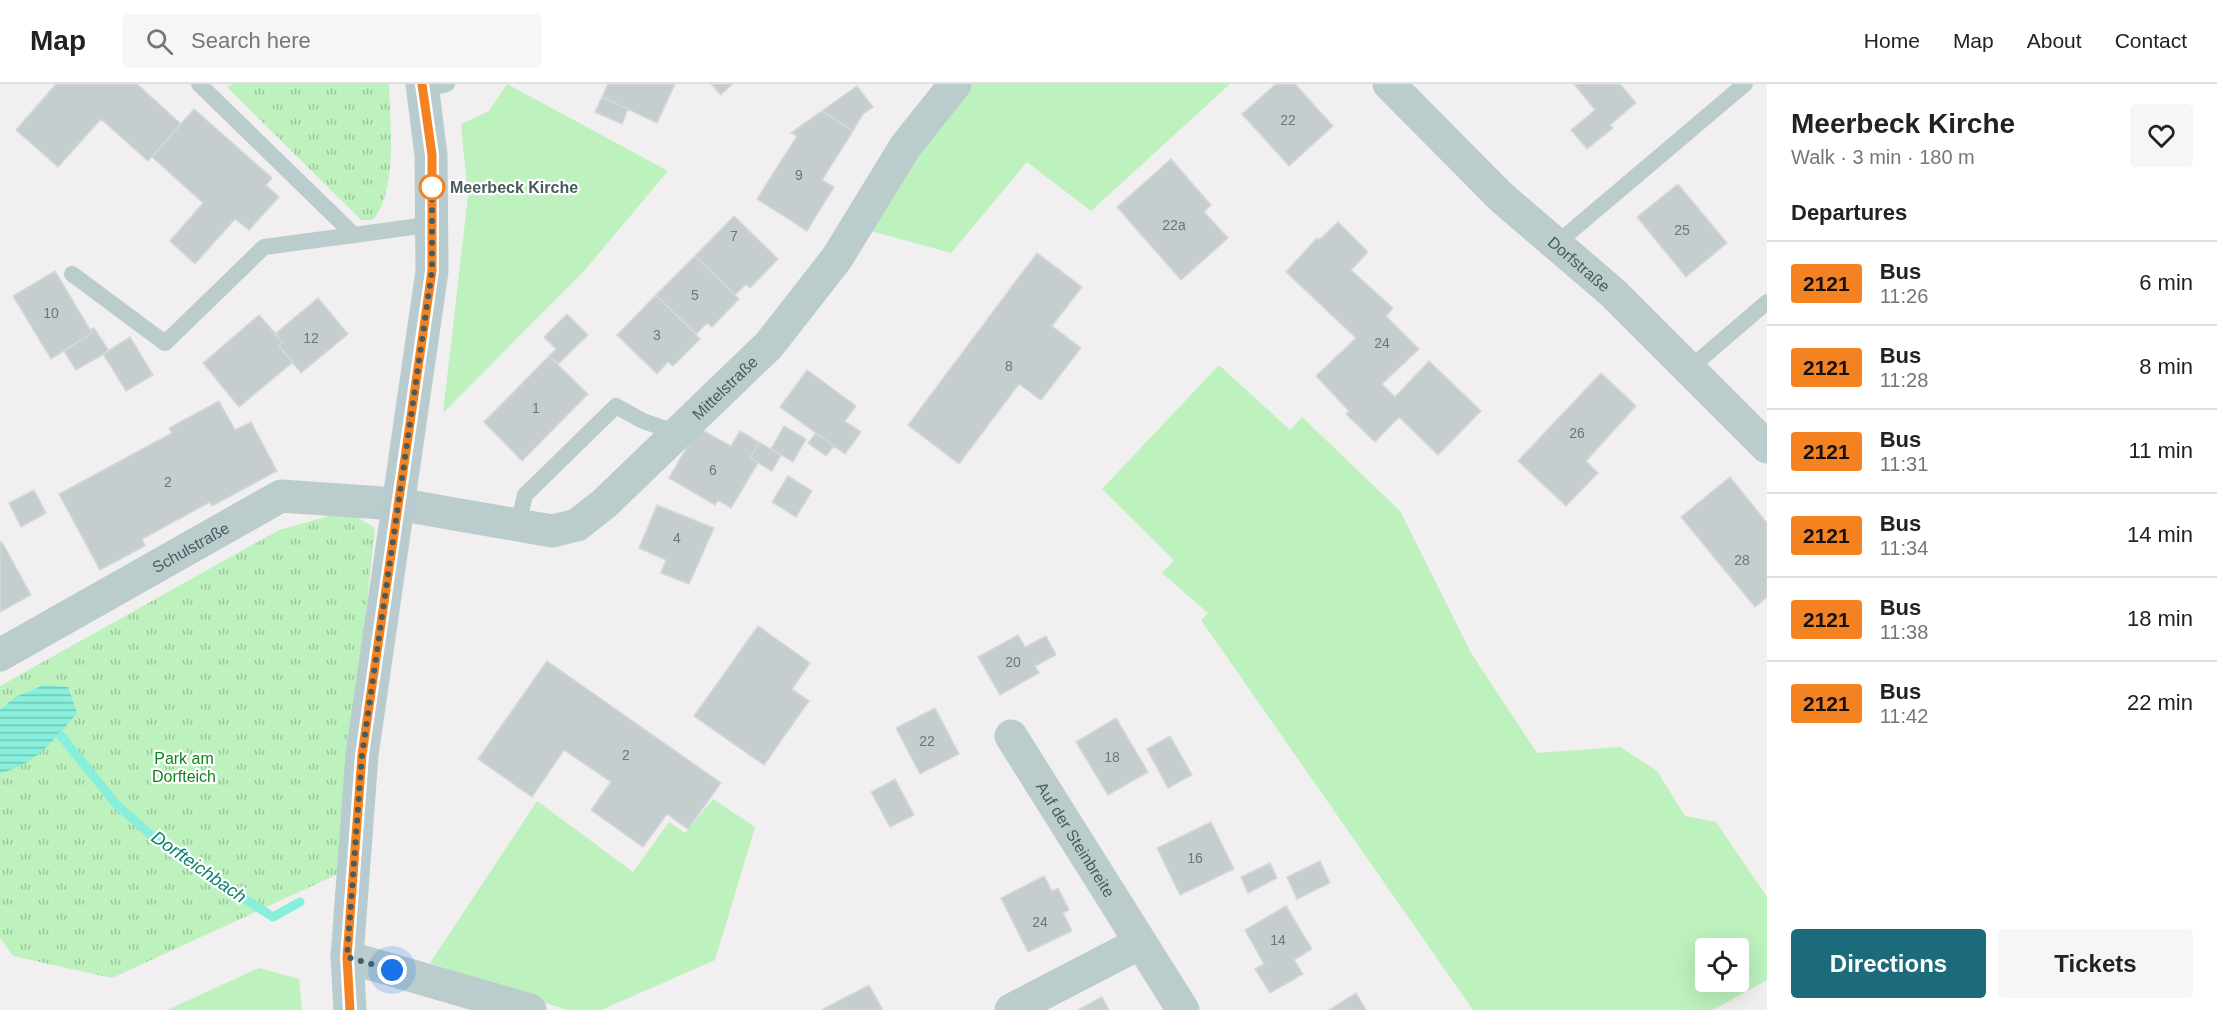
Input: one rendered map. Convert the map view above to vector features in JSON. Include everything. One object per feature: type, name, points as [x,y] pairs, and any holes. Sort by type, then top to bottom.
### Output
[{"type":"street","name":"Mittelstraße","points":[[397,504],[552,531],[577,525],[770,345],[837,258],[905,147],[955,84]]},
{"type":"street","name":"Dorfstraße","points":[[1389,84],[1501,197],[1613,293],[1767,447]]},
{"type":"street","points":[[350,1010],[347,957],[362,755],[432,271],[434,224],[431,86]]},
{"type":"street","name":"Schulstraße","points":[[0,655],[281,496],[397,504]]},
{"type":"street","name":"Auf der Steinbreite","points":[[1011,735],[1183,1010]]},
{"type":"street","points":[[1011,1010],[1140,943]]},
{"type":"street","points":[[347,957],[530,1010]]},
{"type":"lane","points":[[200,84],[354,236]]},
{"type":"lane","points":[[1556,244],[1745,84]]},
{"type":"lane","points":[[72,274],[165,343],[264,247],[434,224]]},
{"type":"lane","points":[[1689,369],[1767,302]]},
{"type":"lane","points":[[518,525],[525,495],[616,406],[643,421],[678,433]]},
{"type":"green space","points":[[232,84],[389,84],[391,155],[389,174],[381,207],[373,220],[361,220],[227,87]]},
{"type":"green space","points":[[507,84],[668,171],[585,270],[443,413],[468,196],[461,124],[489,111]]},
{"type":"green space","points":[[968,84],[1230,84],[1091,211],[1027,162],[951,253],[871,231],[913,156]]},
{"type":"green space","points":[[1219,365],[1290,430],[1302,417],[1400,511],[1471,653],[1537,753],[1620,747],[1657,771],[1685,816],[1716,822],[1767,897],[1767,980],[1749,990],[1749,938],[1695,938],[1695,992],[1745,992],[1713,1010],[1473,1010],[1201,620],[1208,613],[1162,573],[1174,560],[1102,489]]},
{"type":"green space","name":"Park am Dorfteich","points":[[347,511],[375,528],[338,874],[112,978],[13,956],[0,938],[0,686],[279,530]]},
{"type":"green space","points":[[713,799],[755,827],[715,960],[601,1010],[567,1010],[430,963],[537,801],[633,872],[669,822],[685,833]]},
{"type":"green space","points":[[259,968],[299,979],[302,1010],[167,1010]]},
{"type":"shaded area","points":[[44,685],[68,687],[77,713],[43,750],[24,764],[0,773],[0,710],[15,697]]},
{"type":"building","points":[[56,84],[137,84],[181,124],[148,161],[101,119],[58,167],[16,130]]},
{"type":"building","points":[[608,84],[675,84],[657,123],[602,97]]},
{"type":"building","points":[[711,84],[732,84],[721,95]]},
{"type":"building","points":[[1276,84],[1295,84],[1333,126],[1289,166],[1242,114]]},
{"type":"building","points":[[1574,84],[1620,84],[1636,103],[1610,125],[1613,128],[1587,149],[1571,130],[1595,110]]},
{"type":"building","points":[[857,86],[873,107],[863,114],[853,131],[822,111]]},
{"type":"building","points":[[602,97],[628,109],[622,124],[595,112]]},
{"type":"building","points":[[194,109],[272,178],[266,185],[279,197],[249,230],[235,219],[195,264],[170,241],[203,203],[152,157]]},
{"type":"building","points":[[822,111],[853,131],[822,180],[834,187],[807,231],[757,199],[797,136],[791,133]]},
{"type":"building","points":[[1171,159],[1211,205],[1204,212],[1228,238],[1181,280],[1117,207]]},
{"type":"building","points":[[1678,184],[1727,243],[1686,277],[1637,217]]},
{"type":"building","points":[[734,216],[778,259],[750,288],[746,284],[735,295],[695,256]]},
{"type":"building","points":[[1338,222],[1368,252],[1351,270],[1393,308],[1386,316],[1419,349],[1382,384],[1395,397],[1429,361],[1481,411],[1438,455],[1399,417],[1375,442],[1346,414],[1349,411],[1316,376],[1356,338],[1286,272],[1317,238],[1319,240]]},
{"type":"building","points":[[1037,253],[1082,287],[1052,326],[1081,348],[1041,400],[1019,384],[959,464],[908,425]]},
{"type":"building","points":[[695,256],[739,299],[712,327],[707,323],[696,334],[656,295]]},
{"type":"building","points":[[55,271],[92,333],[51,359],[13,296]]},
{"type":"building","points":[[656,295],[700,339],[673,366],[668,362],[657,374],[617,335]]},
{"type":"building","points":[[318,298],[348,334],[301,373],[279,346],[283,342],[275,334]]},
{"type":"building","points":[[567,314],[588,335],[558,364],[549,356],[556,349],[544,337]]},
{"type":"building","points":[[259,315],[283,342],[279,346],[293,362],[239,407],[203,363]]},
{"type":"building","points":[[94,328],[109,351],[76,370],[64,351],[92,333],[90,330]]},
{"type":"building","points":[[130,337],[153,375],[126,391],[103,354]]},
{"type":"building","points":[[549,356],[588,394],[522,461],[484,422]]},
{"type":"building","points":[[807,370],[856,406],[845,421],[861,432],[845,454],[780,407]]},
{"type":"building","points":[[1601,373],[1636,406],[1586,461],[1598,473],[1566,506],[1518,461]]},
{"type":"building","points":[[219,401],[235,430],[251,422],[277,471],[212,506],[210,502],[142,539],[145,546],[100,570],[59,494],[172,433],[169,428]]},
{"type":"building","points":[[784,426],[806,439],[793,462],[771,449]]},
{"type":"building","points":[[698,428],[731,446],[740,431],[759,442],[750,458],[758,463],[731,508],[718,500],[715,505],[669,478]]},
{"type":"building","points":[[816,433],[834,446],[826,456],[808,443]]},
{"type":"building","points":[[759,442],[781,455],[772,471],[750,458]]},
{"type":"building","points":[[788,476],[812,491],[796,517],[772,502]]},
{"type":"building","points":[[1730,477],[1767,523],[1767,597],[1755,607],[1681,517]]},
{"type":"building","points":[[34,490],[46,513],[21,527],[9,503]]},
{"type":"building","points":[[657,505],[714,528],[689,584],[661,573],[666,560],[639,548]]},
{"type":"building","points":[[2,542],[31,595],[0,612],[0,543]]},
{"type":"building","points":[[758,626],[810,663],[792,689],[809,701],[764,765],[694,716]]},
{"type":"building","points":[[1018,635],[1025,647],[1046,636],[1056,655],[1035,666],[1039,673],[1000,695],[978,657]]},
{"type":"building","points":[[547,661],[721,783],[688,829],[667,814],[643,847],[591,810],[611,782],[564,750],[532,797],[478,759]]},
{"type":"building","points":[[935,708],[959,754],[920,774],[896,728]]},
{"type":"building","points":[[1116,718],[1148,772],[1108,795],[1076,742]]},
{"type":"building","points":[[1170,736],[1192,775],[1168,788],[1147,749]]},
{"type":"building","points":[[895,779],[914,815],[890,827],[871,792]]},
{"type":"building","points":[[1211,822],[1234,869],[1180,895],[1157,848]]},
{"type":"building","points":[[1320,861],[1330,883],[1297,899],[1287,877]]},
{"type":"building","points":[[1270,863],[1277,878],[1248,893],[1241,877]]},
{"type":"building","points":[[1044,876],[1052,891],[1058,888],[1069,910],[1063,913],[1072,931],[1028,952],[1001,898]]},
{"type":"building","points":[[1286,906],[1312,949],[1294,960],[1303,974],[1270,993],[1255,969],[1264,964],[1245,930]]},
{"type":"building","points":[[869,985],[883,1010],[822,1010],[833,1004]]},
{"type":"building","points":[[1356,993],[1366,1010],[1329,1010]]},
{"type":"building","points":[[1102,997],[1109,1010],[1078,1010]]},
{"type":"waterway","name":"Dorfteichbach","points":[[61,736],[116,804],[167,849],[273,917],[300,902]]},
{"type":"bus line","name":"2121","points":[[350,1010],[347,957],[350,886],[362,755],[432,271],[434,224],[432,155],[422,84]]},
{"type":"place","name":"Meerbeck Kirche","points":[[432,187]]},
{"type":"route","points":[[392,970],[347,957],[350,886],[362,755],[432,271],[434,224],[432,178],[432,187]]}]
